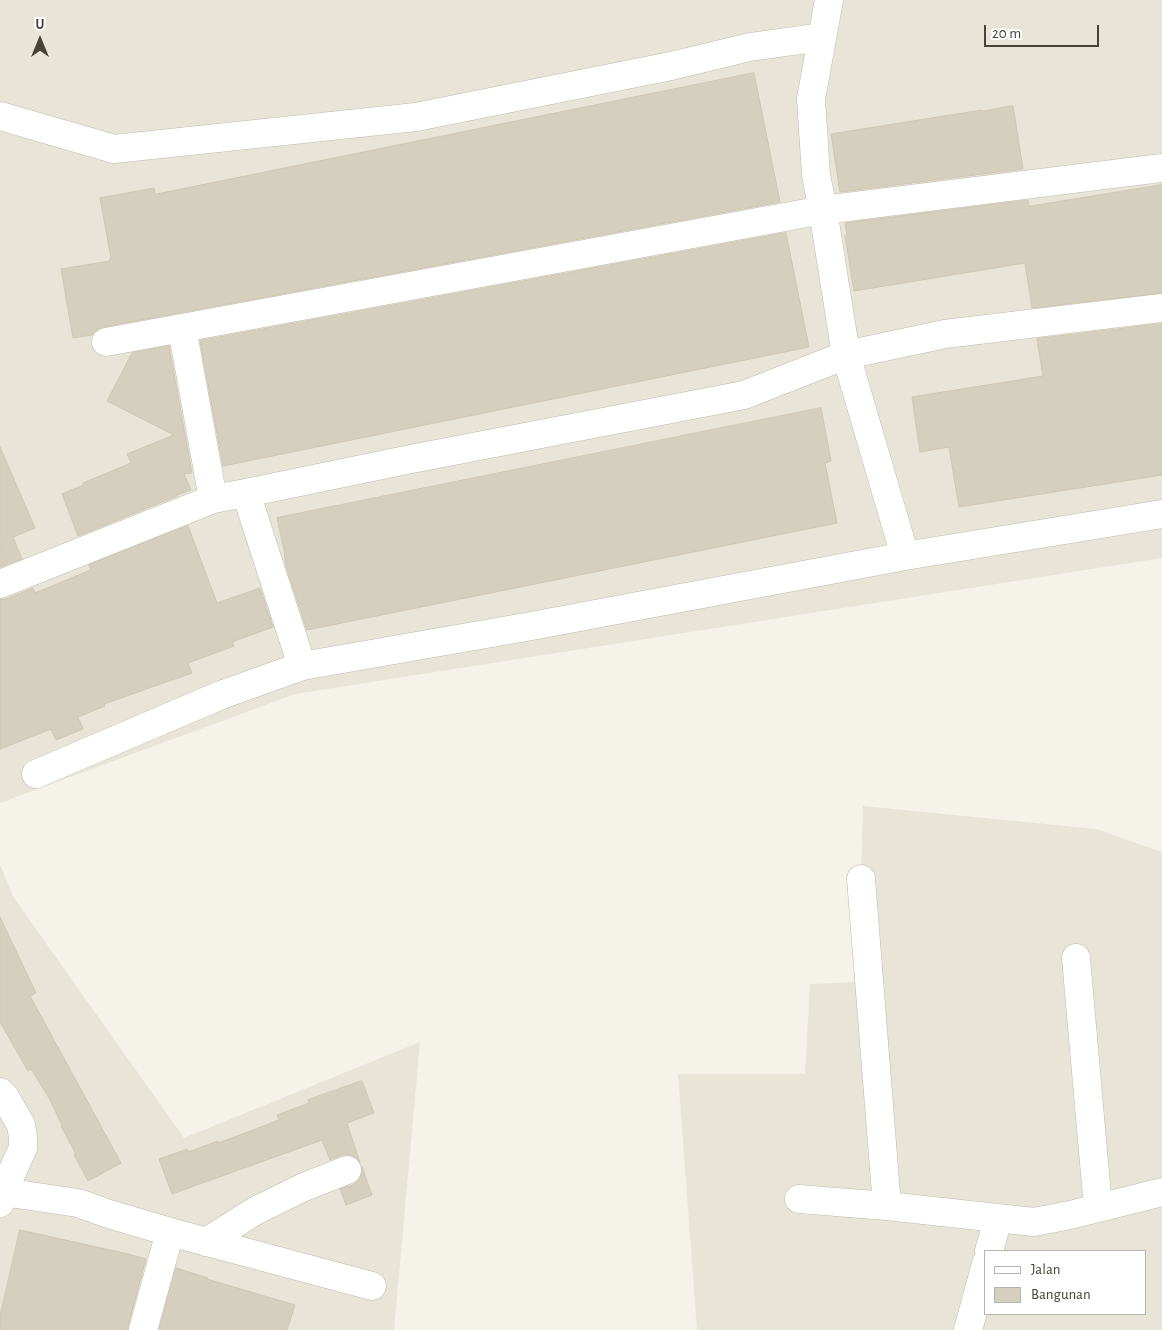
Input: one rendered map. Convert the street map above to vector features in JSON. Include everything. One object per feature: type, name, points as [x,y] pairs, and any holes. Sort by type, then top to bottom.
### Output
[{"type":"street","points":[[829,0],[811,99],[816,175],[824,210],[846,355],[905,556]]},
{"type":"street","points":[[0,116],[114,149],[416,116],[671,66],[750,48],[822,37]]},
{"type":"street","points":[[106,342],[824,210],[1162,168]]},
{"type":"street","points":[[0,584],[213,498],[246,494],[411,459],[744,395],[846,355],[945,334],[1162,308]]},
{"type":"street","points":[[182,328],[213,498]]},
{"type":"street","points":[[246,494],[302,666]]},
{"type":"street","points":[[36,774],[221,695],[302,666],[536,625],[905,556],[1162,514]]},
{"type":"street","points":[[861,879],[887,1206]]},
{"type":"street","points":[[1076,958],[1098,1208]]},
{"type":"street","points":[[0,1092],[5,1097],[21,1125],[23,1137],[23,1148],[1,1198],[78,1203],[170,1232],[372,1286]]},
{"type":"street","points":[[206,1242],[255,1211],[304,1187],[347,1170]]},
{"type":"street","points":[[799,1199],[887,1206],[1034,1222],[1162,1192]]},
{"type":"street","points":[[989,1250],[998,1219]]},
{"type":"street","points":[[143,1330],[170,1232]]},
{"type":"street","points":[[968,1330],[984,1271]]},
{"type":"shaded area","points":[[0,0],[1162,0],[1162,558],[295,694],[0,803]]},
{"type":"shaded area","points":[[863,806],[1096,829],[1162,852],[1162,1330],[697,1330],[678,1074],[805,1074],[810,984],[858,982]]},
{"type":"shaded area","points":[[0,865],[14,898],[184,1138],[420,1042],[394,1330],[0,1330]]},
{"type":"building","points":[[754,73],[780,202],[103,327],[96,330],[92,335],[73,338],[61,269],[110,261],[100,198],[154,188],[155,194]]},
{"type":"building","points":[[1013,106],[1023,169],[840,192],[831,134]]},
{"type":"building","points":[[1162,185],[1162,293],[1032,308],[1025,263],[854,291],[845,236],[847,235],[845,223],[1028,200],[1029,206]]},
{"type":"building","points":[[786,233],[809,347],[223,466],[200,341]]},
{"type":"building","points":[[1162,324],[1162,475],[959,507],[949,447],[920,452],[912,397],[1043,376],[1037,339]]},
{"type":"building","points":[[169,346],[192,473],[184,474],[191,490],[78,536],[62,494],[131,463],[127,454],[174,435],[107,401],[132,353]]},
{"type":"building","points":[[821,408],[831,461],[825,463],[837,523],[307,630],[286,566],[277,518]]},
{"type":"building","points":[[0,447],[35,528],[13,537],[22,559],[0,567]]},
{"type":"building","points":[[188,526],[217,603],[260,588],[273,627],[232,642],[234,646],[188,663],[192,673],[104,704],[105,706],[78,717],[83,729],[56,740],[51,729],[0,749],[0,599],[6,599],[33,588],[35,593],[91,570],[89,565]]},
{"type":"building","points":[[0,917],[36,993],[30,996],[121,1163],[88,1181],[74,1155],[76,1154],[49,1098],[31,1069],[28,1071],[0,1022]]},
{"type":"building","points":[[362,1081],[374,1113],[347,1123],[360,1163],[356,1158],[349,1155],[341,1155],[330,1160],[322,1140],[172,1194],[159,1159],[187,1149],[188,1152],[218,1141],[218,1143],[248,1132],[279,1120],[277,1115],[309,1103],[308,1100]]},
{"type":"building","points":[[362,1167],[372,1195],[346,1205],[340,1189],[353,1185],[359,1180]]},
{"type":"building","points":[[20,1230],[146,1259],[128,1330],[0,1330],[0,1316]]},
{"type":"building","points":[[176,1268],[295,1305],[287,1330],[159,1330]]}]
